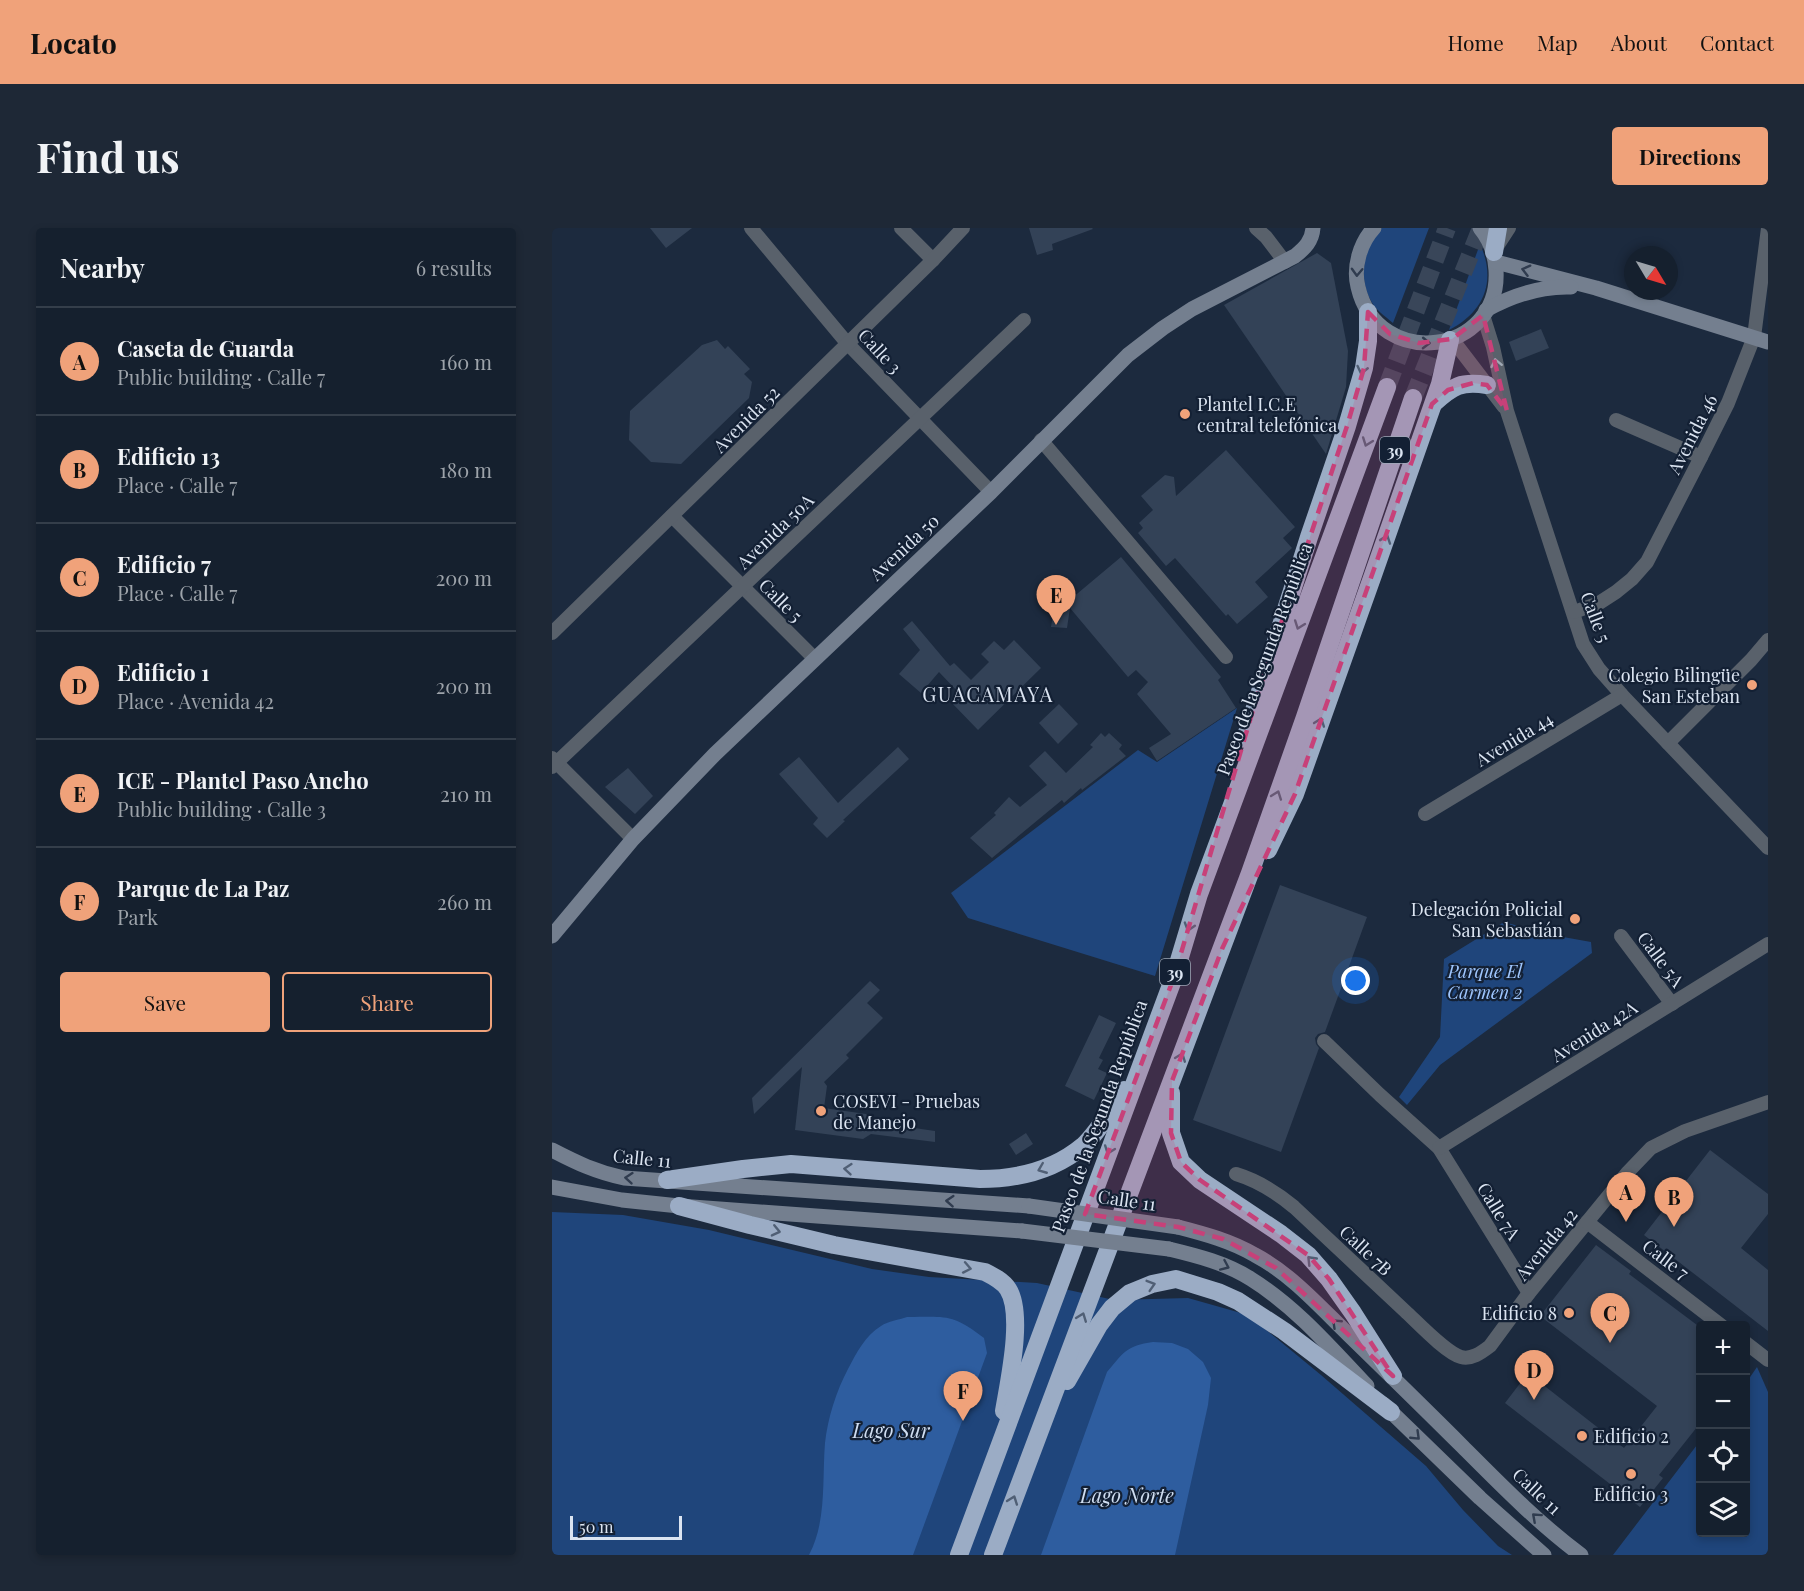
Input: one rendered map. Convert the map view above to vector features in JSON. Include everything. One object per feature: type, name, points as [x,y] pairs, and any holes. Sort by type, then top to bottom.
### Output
[{"type":"highway","points":[[1495,257],[1498,228]]},
{"type":"highway","points":[[1199,894],[1258,693],[1347,426],[1364,368],[1368,341],[1368,312]]},
{"type":"highway","points":[[1222,949],[1295,794],[1440,384],[1451,339]]},
{"type":"highway","points":[[1432,404],[1448,390],[1461,384],[1487,385]]},
{"type":"highway","name":"Paseo de la Segunda República","points":[[959,1555],[1174,977],[1199,894],[1387,387]]},
{"type":"highway","name":"39","points":[[993,1555],[1222,949],[1305,717],[1413,398]]},
{"type":"highway","points":[[667,1180],[791,1164],[980,1179],[1023,1176],[1044,1169],[1083,1145],[1139,1069]]},
{"type":"highway","points":[[1172,1081],[1171,1133],[1182,1162],[1200,1180],[1281,1234],[1308,1255],[1329,1279],[1353,1313],[1393,1377]]},
{"type":"highway","points":[[679,1206],[750,1226],[834,1245],[985,1272],[998,1279],[1008,1289],[1016,1327],[999,1448]]},
{"type":"highway","points":[[1041,1426],[1099,1325],[1112,1308],[1130,1293],[1152,1284],[1176,1279],[1238,1300],[1269,1320],[1390,1412]]},
{"type":"main road","name":"Avenida 50","points":[[552,936],[633,839],[716,754],[814,658],[991,492],[1128,355],[1192,309],[1286,262],[1306,248],[1313,228]]},
{"type":"main road","points":[[1480,228],[1489,241],[1495,257],[1497,279],[1493,295],[1484,313]]},
{"type":"main road","points":[[1371,230],[1357,264],[1360,297],[1378,324],[1390,334],[1404,340],[1427,343],[1451,339],[1469,329],[1484,313],[1506,299],[1535,290],[1556,287],[1596,288]]},
{"type":"main road","points":[[1495,257],[1761,339]]},
{"type":"main road","name":"Calle 11","points":[[552,1150],[580,1165],[624,1178],[1029,1206],[1178,1227],[1223,1239],[1256,1255],[1299,1287],[1503,1487],[1581,1555]]},
{"type":"main road","points":[[552,1187],[622,1200],[679,1206],[1022,1231],[1169,1249],[1209,1259],[1250,1278],[1316,1332],[1390,1412],[1544,1555]]},
{"type":"street","name":"Calle 3","points":[[751,228],[848,343],[991,492]]},
{"type":"street","points":[[901,228],[933,260]]},
{"type":"street","name":"Avenida 52","points":[[552,633],[963,228]]},
{"type":"street","points":[[1256,228],[1286,262]]},
{"type":"street","points":[[1495,257],[1509,228]]},
{"type":"street","name":"Avenida 46","points":[[1574,612],[1599,603],[1616,592],[1647,562],[1761,339],[1768,229]]},
{"type":"street","name":"Calle 5","points":[[1484,313],[1507,411],[1583,644],[1599,669],[1622,695],[1768,848]]},
{"type":"street","name":"Avenida 50A","points":[[554,763],[1024,320]]},
{"type":"street","name":"Calle 5","points":[[1451,339],[1507,411]]},
{"type":"street","points":[[1616,420],[1701,457]]},
{"type":"street","points":[[1041,440],[1226,657]]},
{"type":"street","name":"Calle 5","points":[[672,516],[814,658]]},
{"type":"street","points":[[1668,743],[1768,640]]},
{"type":"street","name":"Avenida 44","points":[[1425,813],[1622,695]]},
{"type":"street","points":[[554,763],[633,839]]},
{"type":"street","name":"Calle 5A","points":[[1621,936],[1672,1004]]},
{"type":"street","name":"Avenida 42A","points":[[1439,1148],[1768,944]]},
{"type":"street","name":"Calle 7A","points":[[1324,1041],[1439,1148],[1529,1293]]},
{"type":"street","name":"Avenida 42","points":[[1468,1358],[1483,1352],[1490,1346],[1529,1293],[1632,1167],[1651,1148],[1685,1131],[1768,1102]]},
{"type":"street","name":"Calle 7B","points":[[1236,1174],[1252,1179],[1274,1191],[1452,1353],[1468,1358]]},
{"type":"street","name":"Calle 7","points":[[1587,1222],[1716,1321]]},
{"type":"street","points":[[1750,1346],[1768,1360]]},
{"type":"highlighted area","points":[[1368,312],[1390,334],[1419,343],[1452,339],[1483,315],[1507,411],[1487,385],[1473,383],[1448,390],[1432,404],[1295,794],[1222,949],[1172,1081],[1171,1133],[1181,1162],[1200,1180],[1308,1255],[1329,1279],[1393,1376],[1276,1268],[1223,1239],[1178,1227],[1085,1214],[1174,977],[1258,693],[1347,426],[1364,368]]},
{"type":"green space","points":[[1382,228],[1429,228],[1393,323],[1372,303],[1364,281],[1367,252]]},
{"type":"green space","points":[[1480,244],[1487,271],[1484,294],[1479,305],[1471,314],[1449,330]]},
{"type":"green space","points":[[1237,708],[1155,976],[968,918],[951,893],[1138,750],[1157,762]]},
{"type":"green space","name":"Parque El Carmen 2","points":[[1504,922],[1552,935],[1591,942],[1592,953],[1440,1065],[1407,1105],[1399,1097],[1440,1037],[1444,959]]},
{"type":"green space","points":[[552,1212],[623,1215],[709,1230],[872,1269],[929,1277],[1037,1283],[1114,1300],[1188,1298],[1248,1315],[1426,1466],[1463,1510],[1498,1546],[1512,1555],[552,1555]]},
{"type":"green space","points":[[1757,1367],[1768,1392],[1768,1555],[1613,1555],[1696,1446],[1696,1537],[1750,1537],[1750,1377]]},
{"type":"water","name":"Lago Sur","points":[[907,1317],[940,1317],[956,1320],[984,1338],[987,1353],[913,1555],[809,1555],[819,1528],[823,1500],[826,1433],[840,1387],[858,1351],[870,1335],[884,1324]]},
{"type":"water","name":"Lago Norte","points":[[1153,1342],[1172,1343],[1188,1349],[1203,1362],[1211,1378],[1208,1405],[1175,1555],[1041,1555],[1107,1372],[1126,1351]]},
{"type":"building","points":[[650,228],[692,228],[666,248]]},
{"type":"building","points":[[1029,228],[1093,229],[1052,244],[1053,250],[1037,255]]},
{"type":"building","points":[[1317,253],[1331,263],[1348,351],[1346,387],[1326,454],[1224,305]]},
{"type":"building","points":[[1541,329],[1549,348],[1516,361],[1509,342]]},
{"type":"building","points":[[717,340],[725,349],[728,346],[750,369],[744,374],[752,382],[749,398],[681,464],[651,462],[629,440],[630,411],[702,345]]},
{"type":"building","points":[[1226,450],[1295,527],[1283,538],[1292,548],[1255,582],[1268,597],[1237,624],[1228,614],[1226,616],[1175,558],[1166,566],[1138,533],[1143,528],[1139,523],[1153,510],[1141,496],[1165,475],[1174,477],[1176,496]]},
{"type":"building","points":[[1121,557],[1221,677],[1218,680],[1236,708],[1157,761],[1149,748],[1171,734],[1137,694],[1148,682],[1136,670],[1128,677],[1070,608],[1067,628],[1051,627],[1053,614]]},
{"type":"building","points":[[912,621],[950,666],[954,663],[971,680],[989,662],[981,654],[994,641],[1004,650],[1014,640],[1041,668],[978,730],[950,701],[959,693],[939,672],[921,693],[899,674],[920,650],[903,629]]},
{"type":"building","points":[[1059,704],[1078,724],[1058,744],[1039,723]]},
{"type":"building","points":[[1101,733],[1105,737],[1109,733],[1122,745],[1119,749],[1126,756],[1064,803],[1062,800],[992,858],[970,838],[996,815],[994,813],[1009,797],[1020,807],[1047,785],[1029,766],[1045,751],[1066,773],[1093,747],[1090,745]]},
{"type":"building","points":[[898,747],[909,759],[843,820],[845,821],[827,838],[813,824],[818,818],[779,774],[799,757],[838,803]]},
{"type":"building","points":[[628,768],[653,796],[635,814],[605,787]]},
{"type":"building","points":[[1280,885],[1367,917],[1325,1032],[1318,1034],[1315,1038],[1319,1048],[1281,1152],[1193,1120]]},
{"type":"building","points":[[870,981],[880,990],[867,1003],[883,1018],[846,1055],[849,1058],[824,1082],[827,1086],[824,1108],[866,1114],[873,1122],[935,1131],[935,1142],[871,1134],[863,1139],[795,1130],[802,1067],[754,1114],[752,1098]]},
{"type":"building","points":[[1099,1015],[1116,1023],[1099,1058],[1103,1060],[1098,1069],[1107,1073],[1094,1100],[1065,1086]]},
{"type":"building","points":[[1026,1133],[1033,1144],[1016,1155],[1009,1144]]},
{"type":"building","points":[[1710,1150],[1768,1194],[1768,1214],[1741,1248],[1768,1270],[1768,1331],[1644,1235]]},
{"type":"building","points":[[1596,1245],[1631,1271],[1629,1274],[1696,1324],[1696,1428],[1659,1475],[1663,1478],[1640,1507],[1505,1403],[1528,1373],[1624,1448],[1657,1406],[1540,1316]]},
{"type":"tunnel","points":[[1387,387],[1447,228]]},
{"type":"tunnel","points":[[1413,398],[1481,228]]},
{"type":"place","name":"Plantel I.C.E central telefónica","points":[[1185,414]]},
{"type":"place","name":"ICE - Plantel Paso Ancho","points":[[1056,625]]},
{"type":"place","name":"Colegio Bilingüe San Esteban","points":[[1752,685]]},
{"type":"place","name":"Delegación Policial San Sebastián","points":[[1575,919]]},
{"type":"place","name":"COSEVI - Pruebas de Manejo","points":[[821,1111]]},
{"type":"place","name":"Caseta de Guarda","points":[[1626,1222]]},
{"type":"place","name":"Edificio 13","points":[[1674,1227]]},
{"type":"place","name":"Edificio 8","points":[[1569,1313]]},
{"type":"place","name":"Edificio 7","points":[[1610,1343]]},
{"type":"place","name":"Edificio 1","points":[[1534,1400]]},
{"type":"place","name":"Parque de La Paz","points":[[963,1421]]},
{"type":"place","name":"Edificio 2","points":[[1582,1436]]},
{"type":"place","name":"Edificio 3","points":[[1631,1474]]},
{"type":"district","name":"GUACAMAYA","points":[[988,693]]}]
